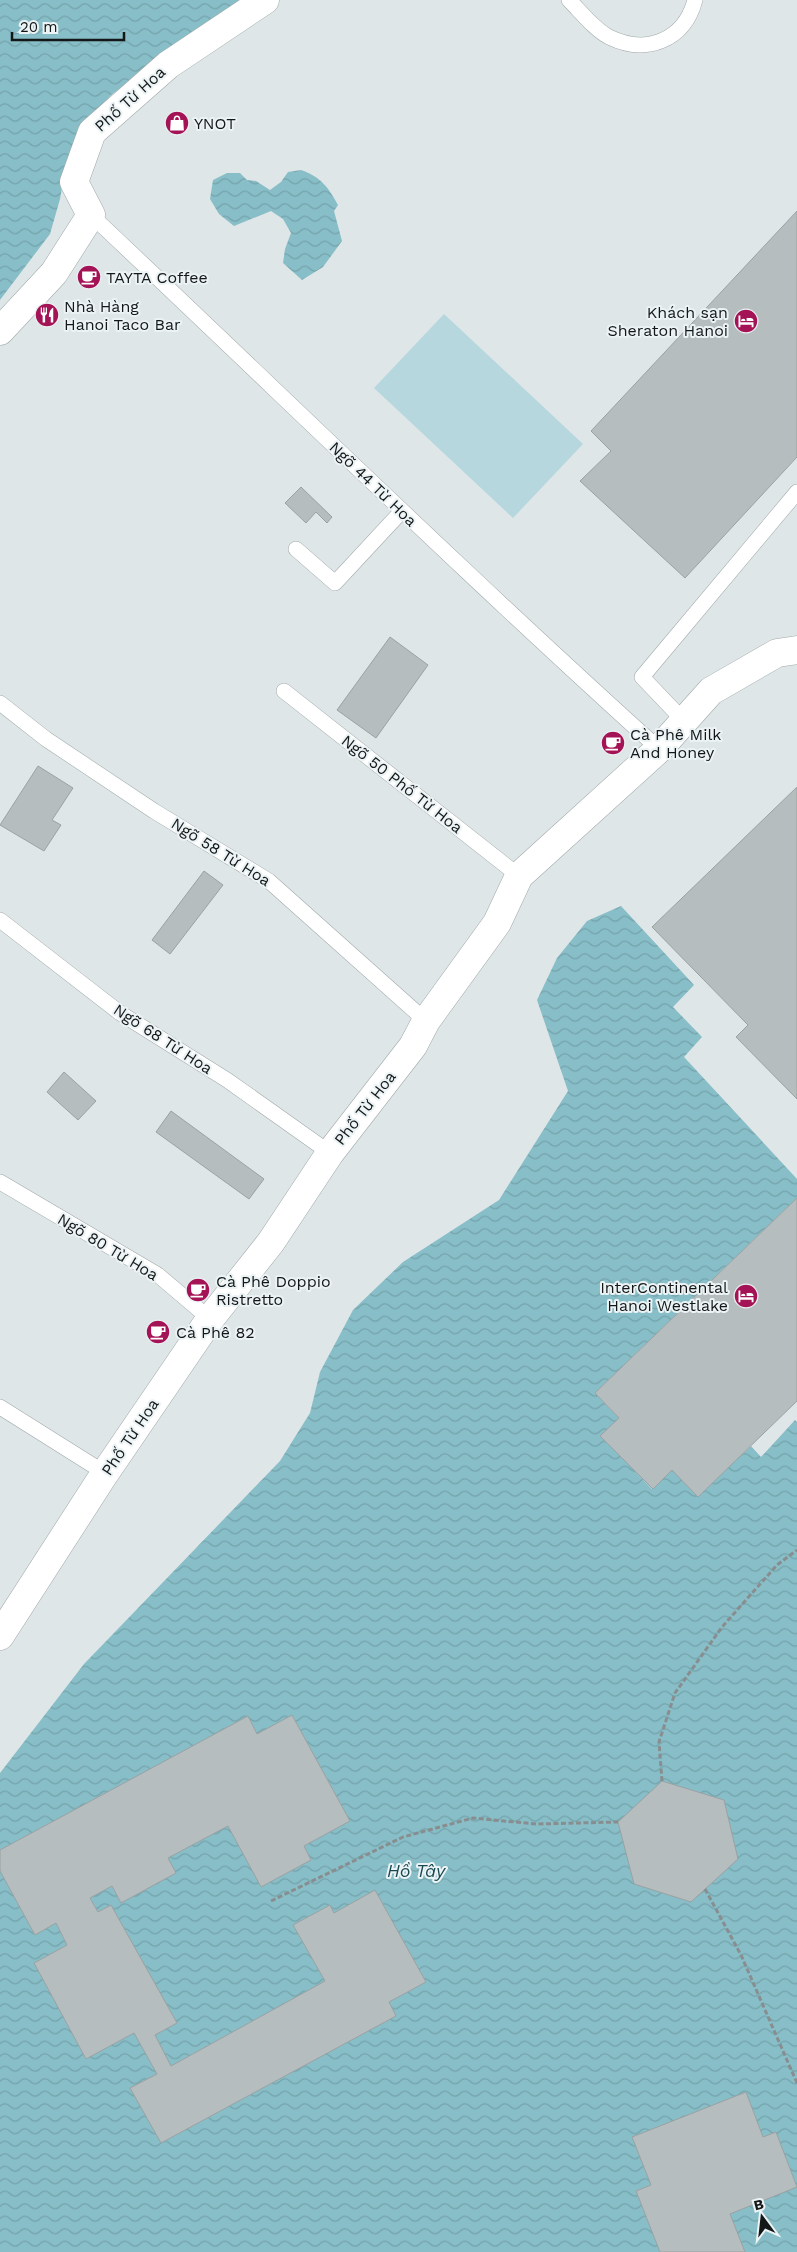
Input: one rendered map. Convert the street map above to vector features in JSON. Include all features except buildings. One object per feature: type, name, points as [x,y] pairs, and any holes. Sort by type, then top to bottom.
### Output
[{"type":"street","name":"Phố Từ Hoa","points":[[91,215],[74,182],[92,132],[168,65],[265,0]]},
{"type":"street","points":[[0,331],[54,272],[91,215]]},
{"type":"street","name":"Phố Từ Hoa","points":[[2,1627],[210,1319],[271,1242],[330,1153],[412,1046],[426,1021],[497,923],[519,876],[660,748],[711,691],[777,653],[797,650]]},
{"type":"lane","points":[[569,0],[608,36],[630,45],[652,45],[672,36],[692,10],[695,0]]},
{"type":"lane","name":"Ngõ 44 Từ Hoa","points":[[91,215],[307,419],[401,512],[660,748]]},
{"type":"lane","points":[[684,722],[642,677],[797,492]]},
{"type":"lane","points":[[296,549],[335,583],[401,512]]},
{"type":"lane","name":"Ngõ 50 Phố Từ Hoa","points":[[284,692],[519,876]]},
{"type":"lane","name":"Ngõ 58 Từ Hoa","points":[[0,703],[46,739],[88,767],[269,881],[426,1021]]},
{"type":"lane","name":"Ngõ 68 Từ Hoa","points":[[0,920],[120,1013],[227,1080],[330,1153]]},
{"type":"lane","name":"Ngõ 80 Từ Hoa","points":[[0,1182],[158,1275],[210,1319]]},
{"type":"lane","points":[[0,1407],[106,1473]]},
{"type":"path","points":[[662,1781],[659,1742],[675,1692],[722,1627],[777,1565],[797,1550]]},
{"type":"path","points":[[271,1901],[403,1837],[473,1818],[536,1824],[618,1822]]},
{"type":"path","points":[[705,1888],[741,1955],[797,2083]]},
{"type":"shaded area","points":[[444,314],[583,444],[513,518],[374,388]]},
{"type":"water","points":[[0,0],[240,0],[111,95],[81,130],[67,160],[60,199],[50,234],[0,300]]},
{"type":"water","points":[[301,170],[319,179],[338,205],[334,211],[342,241],[323,267],[302,280],[283,263],[285,249],[291,233],[283,219],[271,211],[234,226],[219,214],[210,199],[213,180],[227,173],[240,173],[247,180],[256,181],[270,190],[281,182],[288,172]]},
{"type":"water","name":"Hồ Tây","points":[[621,906],[694,985],[673,1007],[702,1037],[684,1057],[797,1179],[797,1198],[595,1393],[619,1418],[601,1436],[652,1489],[672,1470],[698,1496],[751,1446],[761,1457],[795,1420],[797,1422],[797,2252],[0,2252],[0,1773],[84,1664],[280,1461],[310,1413],[320,1372],[353,1310],[403,1262],[499,1200],[568,1091],[537,1000],[557,958],[587,921]]},
{"type":"place","name":"YNOT","points":[[177,123]]},
{"type":"place","name":"TAYTA Coffee","points":[[89,277]]},
{"type":"place","name":"Nhà Hàng Hanoi Taco Bar","points":[[47,315]]},
{"type":"place","name":"Khách sạn Sheraton Hanoi","points":[[746,321]]},
{"type":"place","name":"Cà Phê Milk And Honey","points":[[613,743]]},
{"type":"place","name":"Cà Phê Doppio Ristretto","points":[[198,1290]]},
{"type":"place","name":"InterContinental Hanoi Westlake","points":[[746,1296]]},
{"type":"place","name":"Cà Phê 82","points":[[158,1332]]}]
